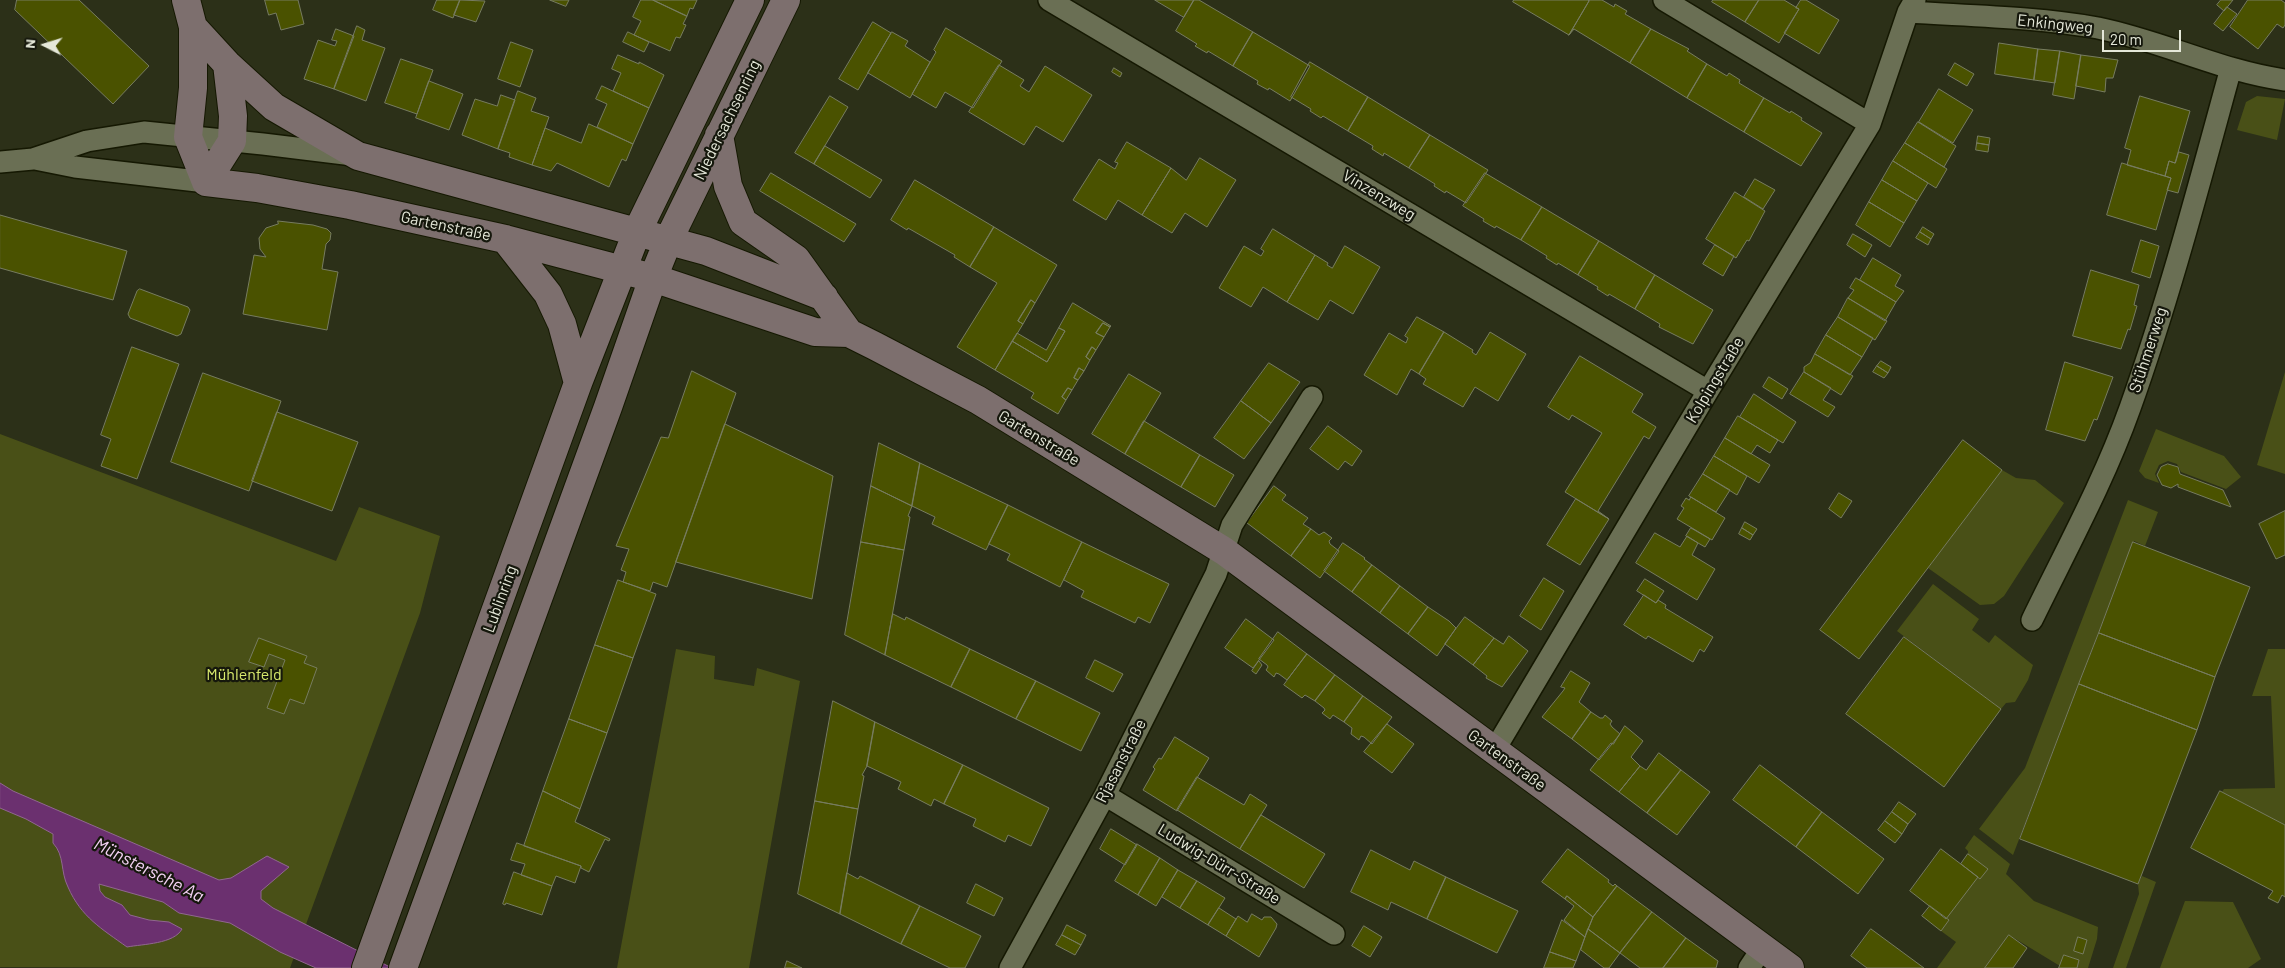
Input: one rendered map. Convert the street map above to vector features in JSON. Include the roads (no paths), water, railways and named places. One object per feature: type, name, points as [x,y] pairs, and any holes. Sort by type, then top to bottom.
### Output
[{"type":"street","points":[[186,0],[193,27],[193,88],[188,137],[206,182]]},
{"type":"street","name":"Niedersachsenring","points":[[638,232],[750,0]]},
{"type":"street","name":"Niedersachsenring","points":[[668,241],[786,0]]},
{"type":"street","name":"Vinzenzweg","points":[[1052,0],[1708,391]]},
{"type":"street","points":[[1664,0],[1870,124]]},
{"type":"street","name":"Kolpingstraße","points":[[1494,751],[1708,391],[1870,124],[1912,6]]},
{"type":"street","name":"Enkingweg","points":[[1912,6],[2098,28],[2231,68],[2285,80]]},
{"type":"street","name":"Gartenstraße","points":[[193,27],[227,64],[274,107],[358,156]]},
{"type":"street","points":[[206,182],[232,141],[233,116],[227,64]]},
{"type":"street","name":"Stühmerweg","points":[[2032,620],[2102,474],[2130,408],[2183,241],[2231,68]]},
{"type":"street","name":"Gartenstraße","points":[[0,162],[32,159],[87,141],[144,132],[358,156],[706,251],[824,297],[850,334]]},
{"type":"street","points":[[719,135],[728,186],[743,222],[796,260],[824,297]]},
{"type":"street","name":"Gartenstraße","points":[[32,159],[92,169],[206,182],[350,205],[506,240],[622,269],[815,332],[850,334],[978,400],[1224,551],[1494,751],[1756,958],[1790,968]]},
{"type":"street","name":"Lublinring","points":[[366,968],[578,383],[638,232]]},
{"type":"street","points":[[506,240],[548,294],[562,324],[578,383]]},
{"type":"street","points":[[403,968],[668,241]]},
{"type":"street","points":[[1224,551],[1232,525],[1312,397]]},
{"type":"street","name":"Rjasanstraße","points":[[1010,968],[1104,795],[1216,574],[1224,551]]},
{"type":"street","name":"Ludwig-Dürr-Straße","points":[[1104,795],[1334,934]]},
{"type":"water","name":"Münstersche Aa","points":[[0,783],[13,791],[219,880],[231,878],[267,856],[289,867],[261,891],[261,899],[273,908],[392,968],[316,968],[280,952],[230,923],[179,913],[163,902],[99,884],[100,891],[105,897],[122,905],[130,915],[149,920],[169,922],[182,929],[172,938],[127,947],[93,922],[73,897],[64,875],[61,858],[53,843],[53,834],[26,819],[0,808]]},
{"type":"park label","name":"Mühlenfeld","points":[[244,675]]}]
